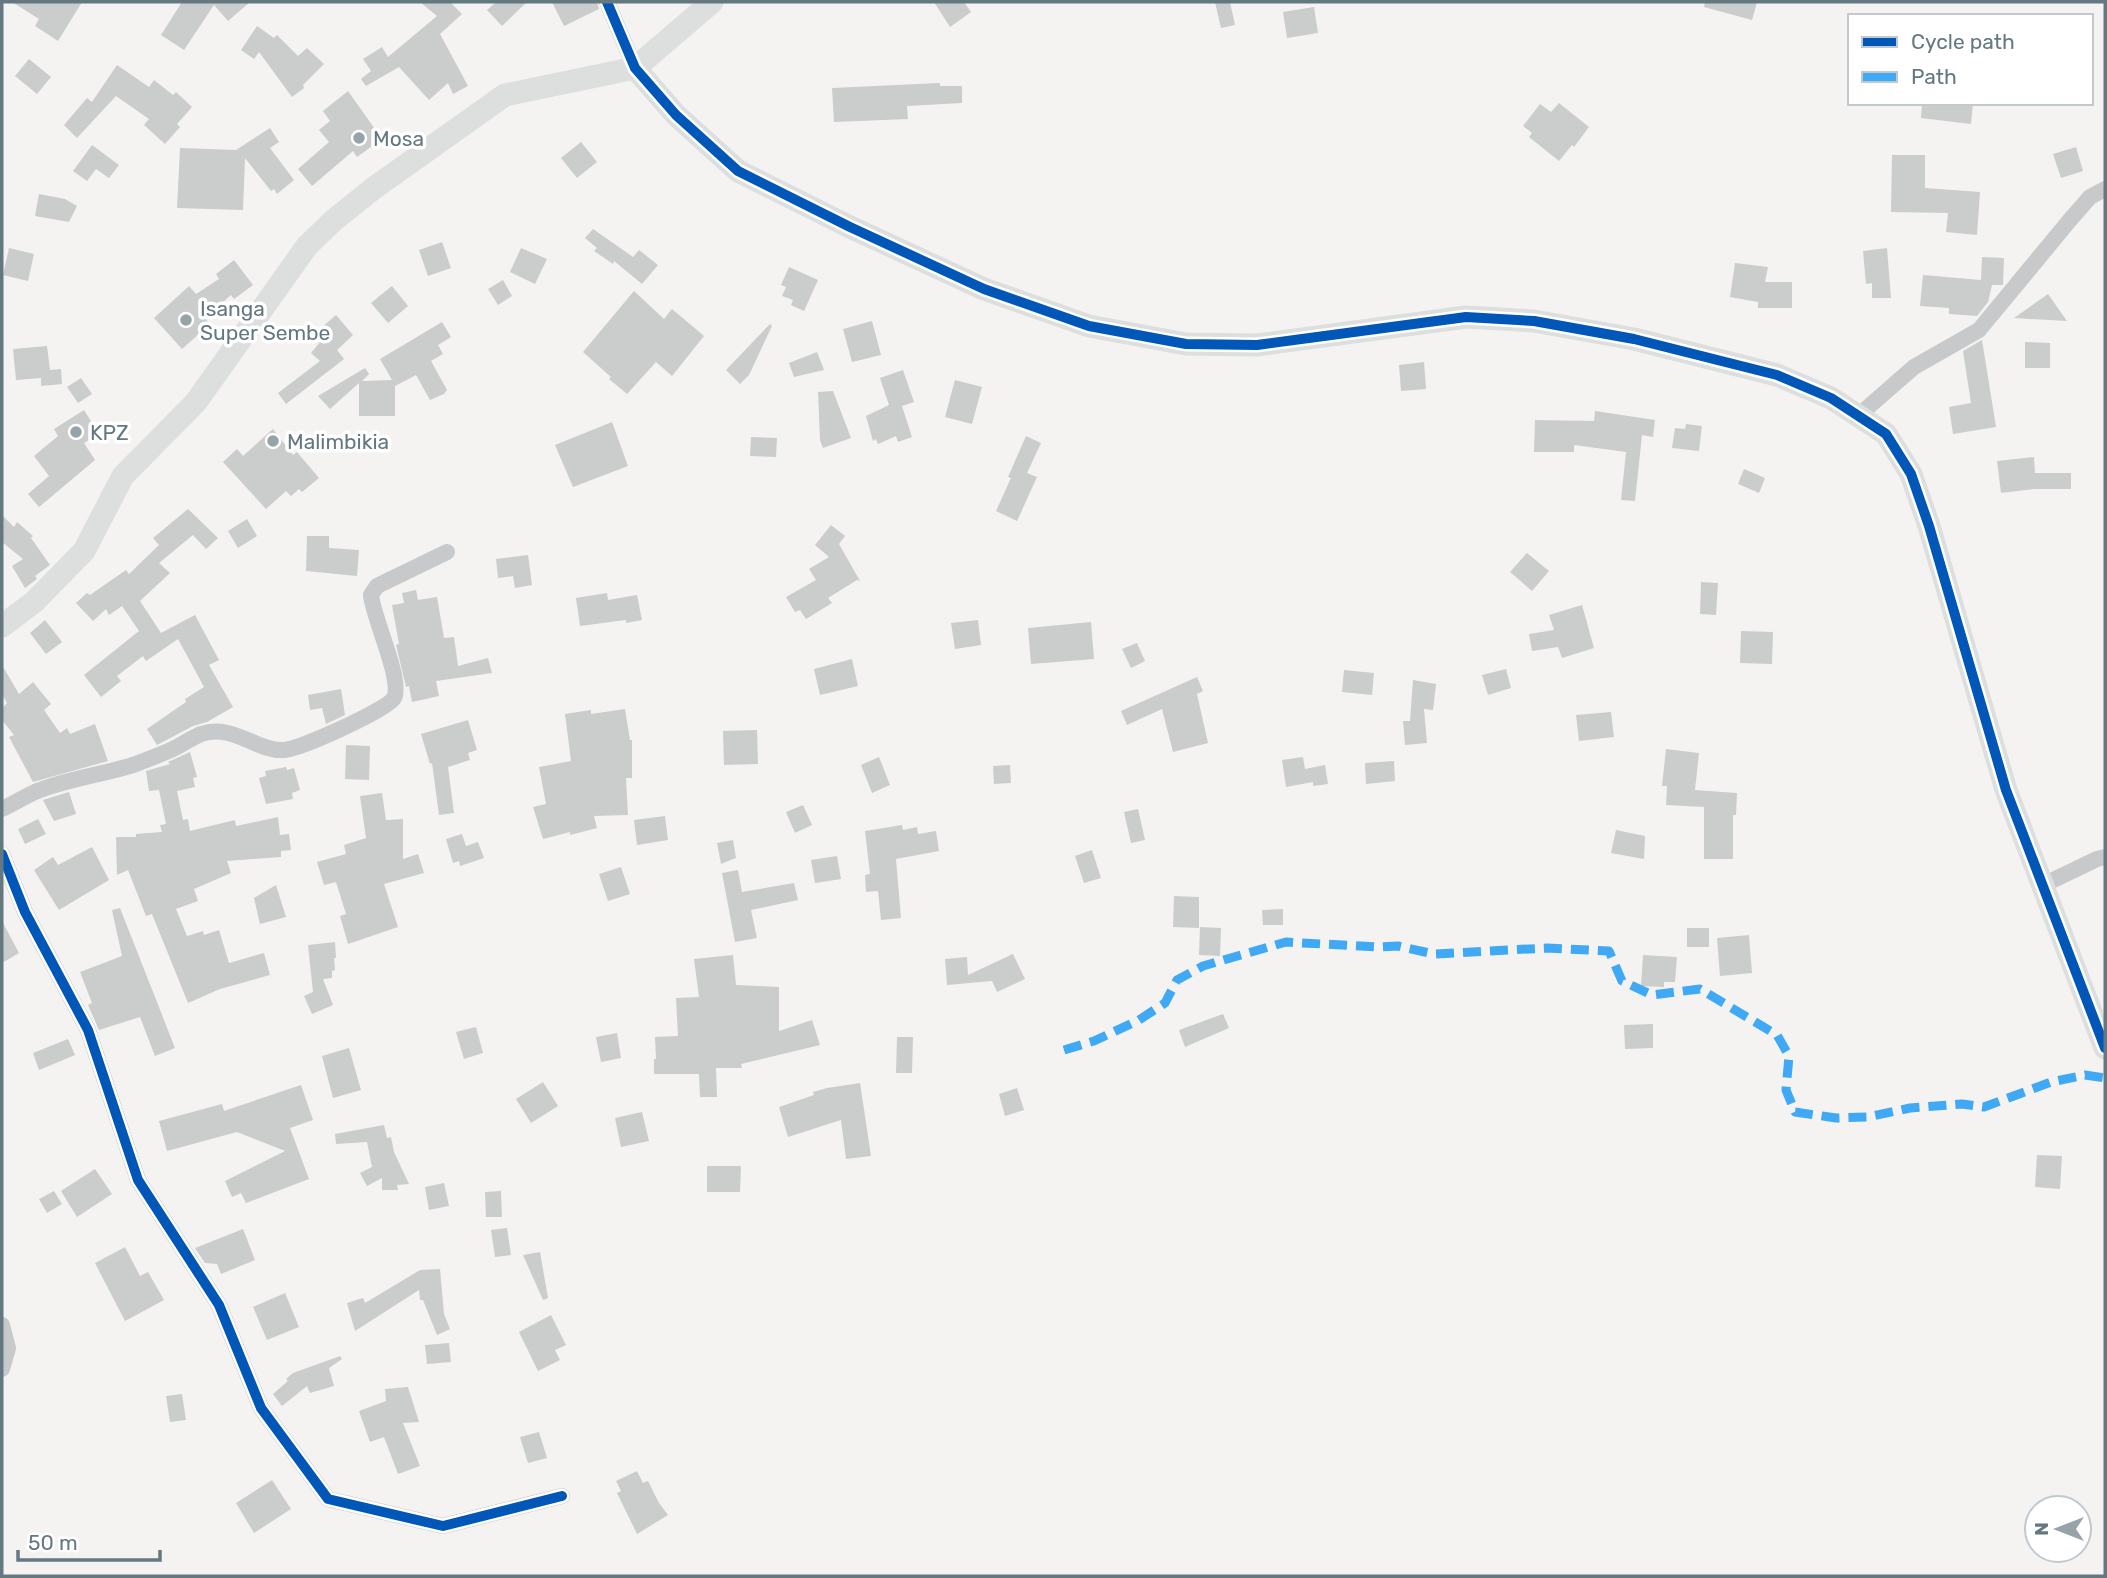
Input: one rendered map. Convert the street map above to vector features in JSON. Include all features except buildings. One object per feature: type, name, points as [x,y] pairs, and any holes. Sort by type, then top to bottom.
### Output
[{"type":"street","points":[[607,2],[635,68],[676,115],[738,170],[850,227],[984,289],[1089,326],[1186,344],[1257,345],[1466,317],[1534,321],[1634,339],[1777,375],[1831,398],[1886,435],[1912,474],[2007,790],[2105,1048]]},
{"type":"street","points":[[2,626],[34,602],[84,551],[123,476],[196,402],[307,246],[334,219],[505,95],[635,68],[712,2]]},
{"type":"street","points":[[1858,416],[1914,367],[1979,330],[2090,197],[2105,189]]},
{"type":"street","points":[[2,810],[36,792],[132,765],[174,749],[202,734],[232,734],[284,750],[351,724],[387,706],[396,687],[372,607],[371,595],[377,586],[447,552]]},
{"type":"street","points":[[2,854],[24,912],[88,1030],[138,1180],[219,1305],[261,1408],[328,1499],[443,1526],[562,1496]]},
{"type":"street","points":[[2043,885],[2105,857]]},
{"type":"street","points":[[2,1325],[8,1348],[2,1369]]},
{"type":"marked path","points":[[1064,1050],[1094,1041],[1139,1020],[1165,1003],[1177,980],[1203,966],[1286,942],[1398,946],[1434,954],[1547,948],[1609,951],[1622,981],[1652,995],[1700,989],[1777,1035],[1789,1056],[1786,1090],[1795,1112],[1836,1118],[1868,1117],[1910,1108],[1962,1104],[1984,1107],[2051,1082],[2085,1075],[2105,1078]]},
{"type":"cycle path","points":[[607,2],[635,68],[676,115],[738,171],[984,289],[1089,326],[1186,344],[1257,345],[1466,317],[1534,321],[1634,339],[1777,375],[1831,398],[1886,434],[1911,474],[1929,526],[2006,790],[2105,1048]]},
{"type":"cycle path","points":[[2,854],[25,912],[88,1030],[138,1180],[219,1305],[261,1408],[328,1499],[443,1526],[562,1496]]},
{"type":"place","name":"Mosa","points":[[359,138]]},
{"type":"place","name":"Isanga Super Sembe","points":[[186,320]]},
{"type":"place","name":"KPZ","points":[[76,432]]},
{"type":"place","name":"Malimbikia","points":[[273,441]]}]
